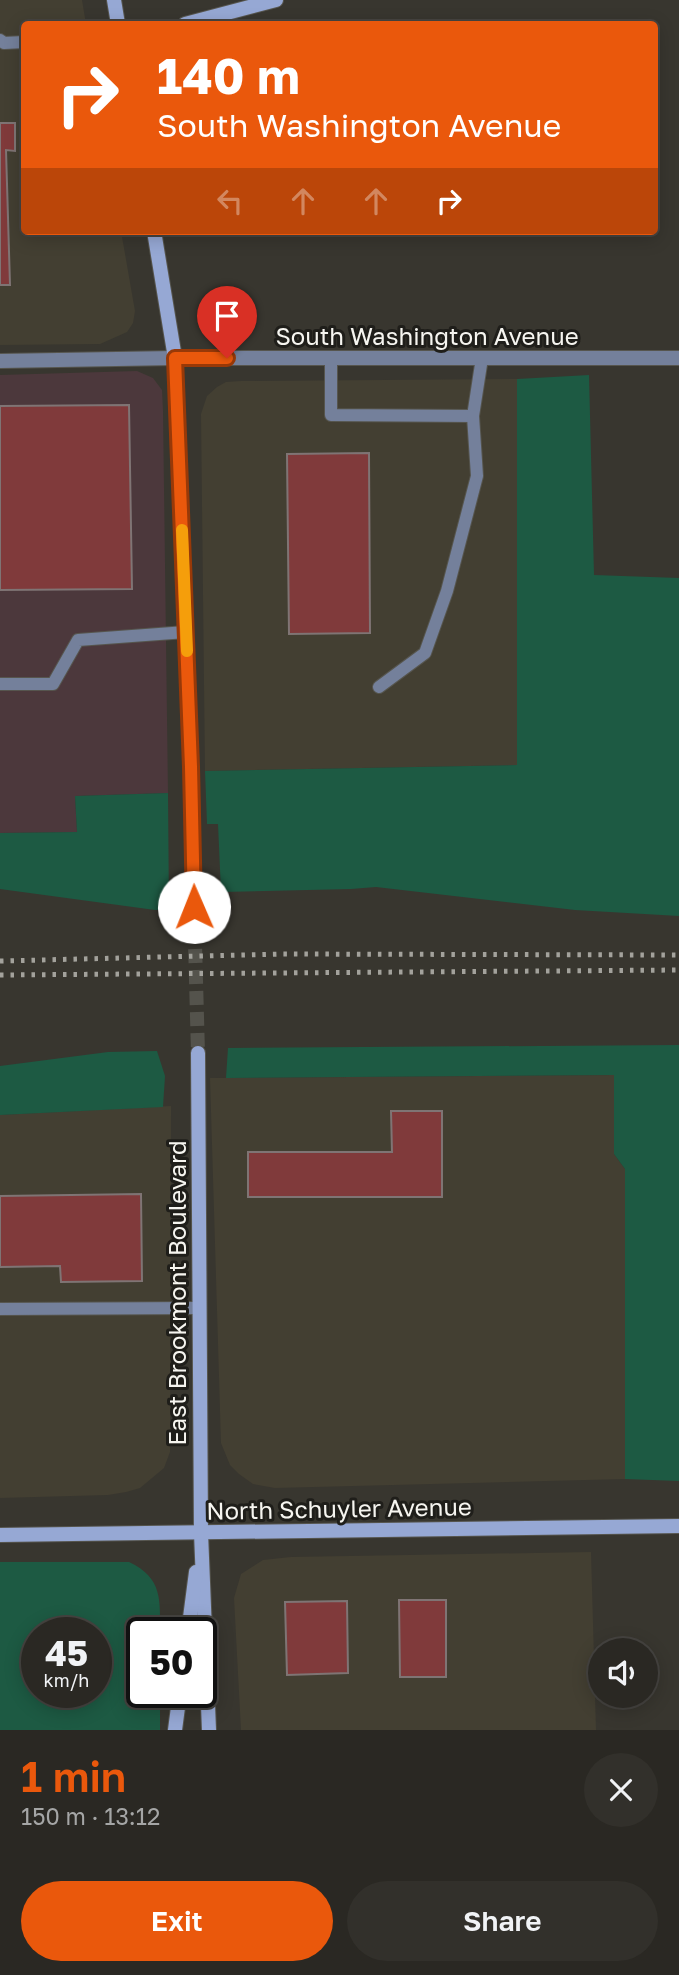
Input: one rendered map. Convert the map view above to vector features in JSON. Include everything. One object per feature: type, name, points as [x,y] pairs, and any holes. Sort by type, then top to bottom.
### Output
[{"type":"main road","points":[[114,0],[118,21]]},
{"type":"main road","points":[[196,21],[276,0]]},
{"type":"main road","points":[[155,235],[175,358],[192,780],[194,907]]},
{"type":"main road","name":"East Brookmont Boulevard","points":[[198,1052],[201,1533],[209,1730]]},
{"type":"main road","name":"North Schuyler Avenue","points":[[0,1535],[679,1526]]},
{"type":"main road","name":"East Brookmont Boulevard","points":[[190,1617],[201,1533]]},
{"type":"main road","points":[[175,1730],[178,1708]]},
{"type":"street","name":"South Washington Avenue","points":[[0,361],[175,358],[679,358]]},
{"type":"lane","points":[[0,40],[4,43],[21,43]]},
{"type":"lane","points":[[331,358],[331,415],[473,416]]},
{"type":"lane","points":[[379,687],[425,653],[442,603],[477,476],[473,416],[482,358]]},
{"type":"lane","points":[[0,684],[52,684],[78,640],[186,632]]},
{"type":"lane","points":[[0,1309],[199,1308]]},
{"type":"shaded area","points":[[0,0],[82,0],[86,21],[21,21],[21,235],[122,235],[135,311],[133,323],[127,332],[100,344],[0,345]]},
{"type":"shaded area","points":[[137,371],[153,378],[162,390],[168,793],[75,796],[77,832],[0,833],[0,375]]},
{"type":"shaded area","points":[[517,379],[518,765],[205,771],[201,414],[207,396],[226,382],[241,381]]},
{"type":"shaded area","points":[[614,1075],[614,1154],[625,1169],[625,1479],[275,1488],[253,1484],[239,1474],[230,1465],[221,1443],[210,1078]]},
{"type":"shaded area","points":[[171,1106],[170,1452],[164,1468],[140,1488],[126,1492],[108,1495],[0,1498],[0,1115]]},
{"type":"shaded area","points":[[591,1552],[593,1638],[588,1638],[588,1708],[595,1708],[596,1730],[241,1730],[234,1598],[241,1574],[263,1560],[291,1557]]},
{"type":"green space","points":[[589,375],[594,575],[679,578],[679,916],[575,910],[376,887],[221,892],[218,824],[207,824],[205,771],[517,765],[517,379]]},
{"type":"green space","points":[[168,793],[169,910],[0,889],[0,833],[77,832],[75,796]]},
{"type":"green space","points":[[679,1045],[679,1481],[625,1479],[625,1169],[614,1154],[614,1075],[226,1078],[228,1048]]},
{"type":"green space","points":[[157,1051],[165,1076],[163,1107],[0,1115],[0,1066],[108,1052]]},
{"type":"green space","points":[[0,1562],[129,1562],[148,1575],[157,1591],[160,1617],[126,1617],[126,1708],[160,1708],[160,1730],[0,1730]]},
{"type":"building","points":[[0,123],[15,123],[15,151],[6,150],[10,285],[0,285]]},
{"type":"building","points":[[129,405],[132,589],[0,590],[0,406]]},
{"type":"building","points":[[369,453],[370,633],[289,634],[287,454]]},
{"type":"building","points":[[391,1111],[442,1111],[442,1197],[248,1197],[248,1152],[392,1152]]},
{"type":"building","points":[[141,1194],[142,1281],[61,1282],[60,1266],[0,1267],[0,1196]]},
{"type":"building","points":[[399,1600],[446,1600],[446,1677],[400,1677]]},
{"type":"building","points":[[347,1601],[348,1673],[287,1675],[285,1602]]},
{"type":"tunnel","points":[[194,907],[198,1053]]},
{"type":"railway","points":[[0,961],[283,954],[679,955]]},
{"type":"railway","points":[[0,975],[679,970]]},
{"type":"slow traffic","points":[[182,530],[187,651]]},
{"type":"route","points":[[194,907],[175,358],[227,358]]}]
